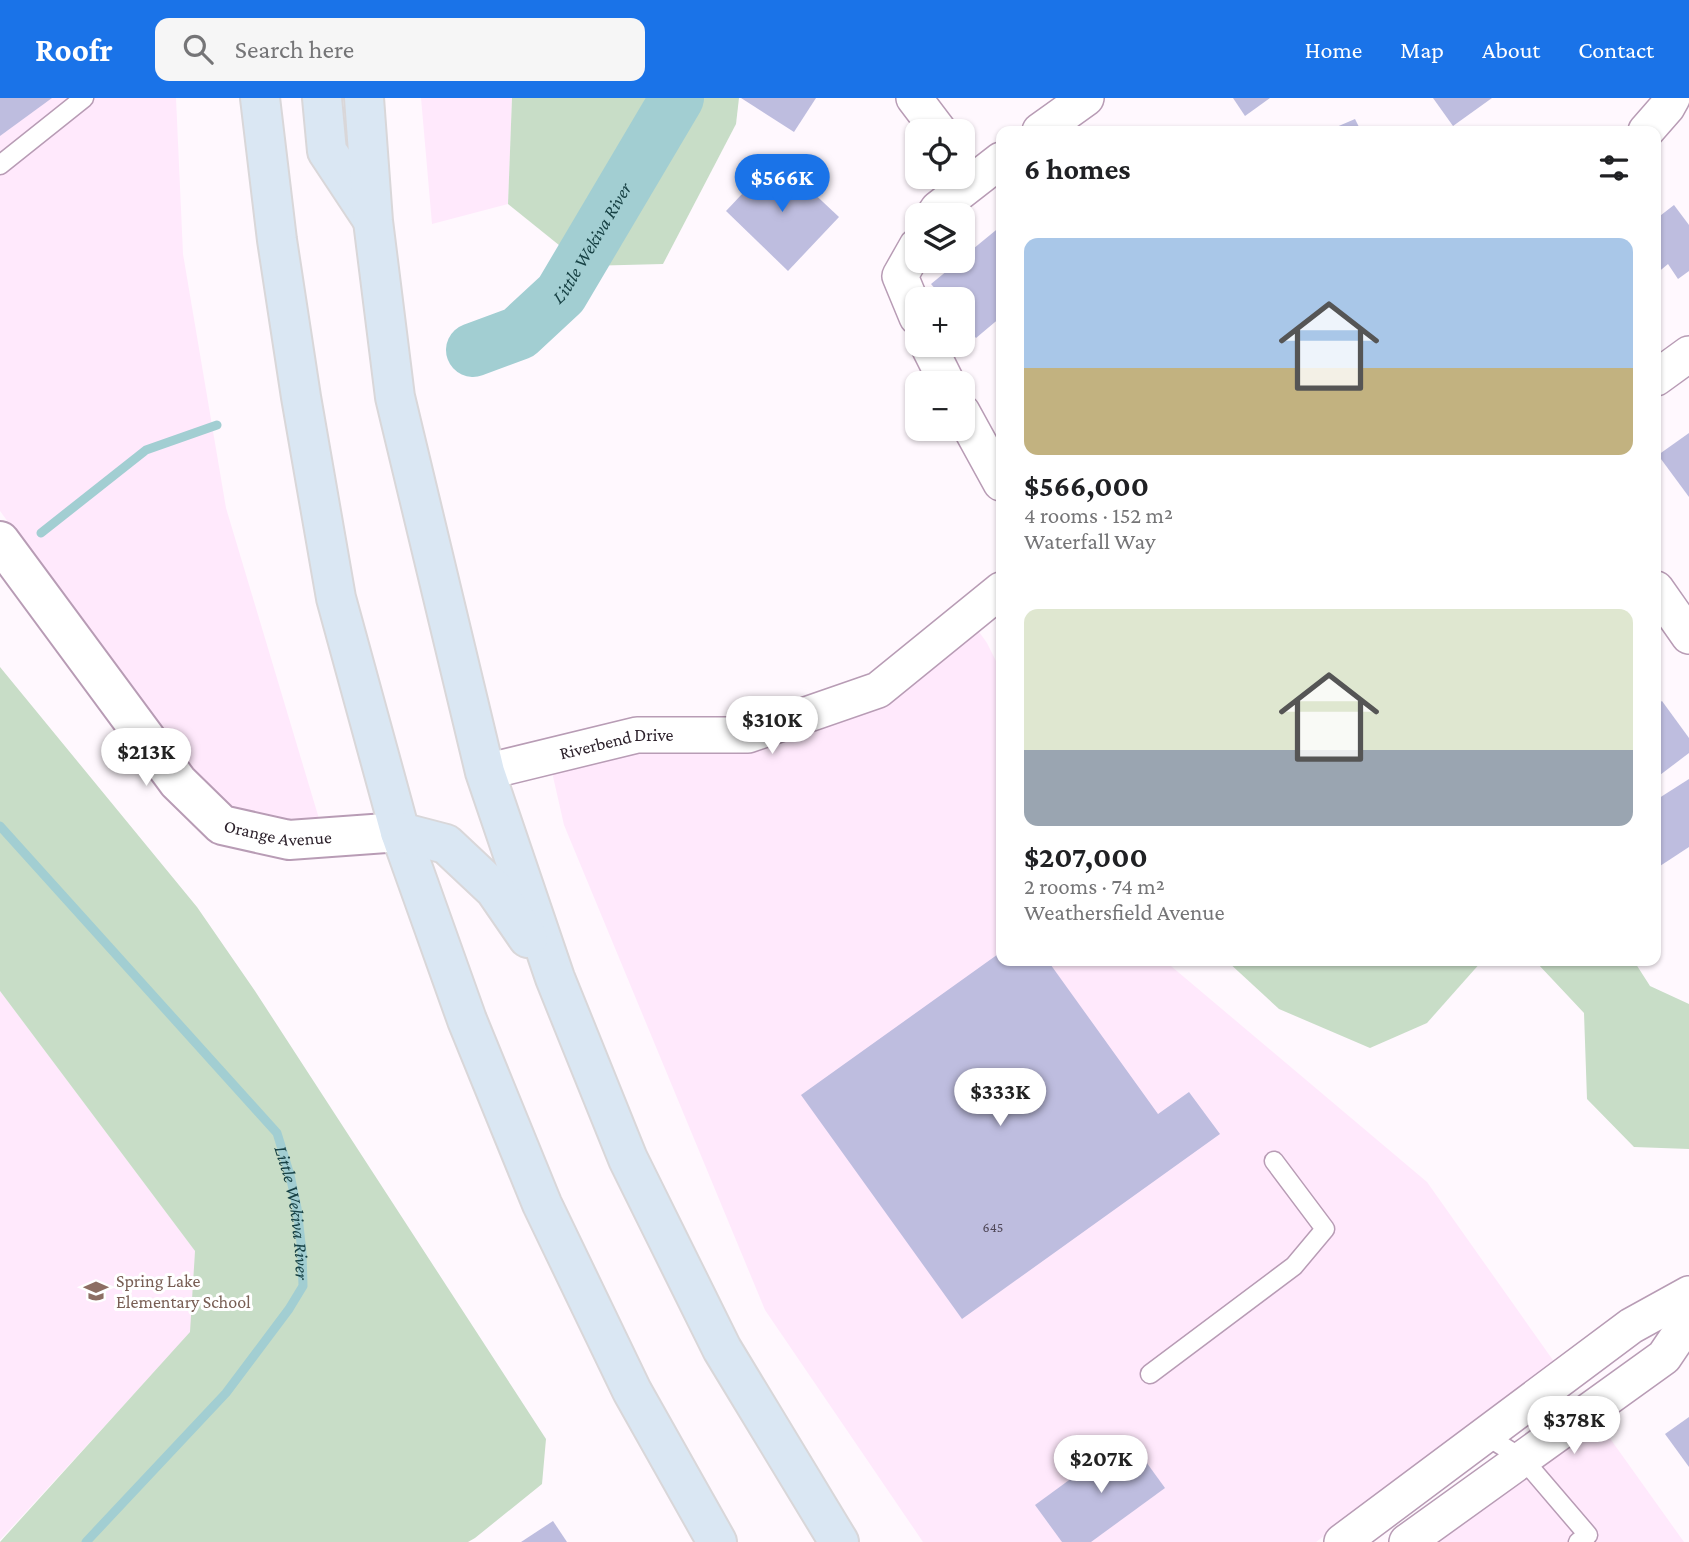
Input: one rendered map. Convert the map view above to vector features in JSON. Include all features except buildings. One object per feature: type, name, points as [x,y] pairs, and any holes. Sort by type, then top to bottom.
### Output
[{"type":"main road","points":[[260,98],[277,240],[336,598],[400,832],[467,1020],[542,1204],[632,1391],[717,1542]]},
{"type":"main road","points":[[322,98],[327,151],[373,221]]},
{"type":"main road","points":[[363,98],[373,221],[395,397],[485,772],[555,978],[628,1159],[722,1349],[839,1542]]},
{"type":"main road","name":"Orange Avenue","points":[[0,541],[178,782],[222,825],[289,841],[400,832]]},
{"type":"main road","points":[[400,832],[446,844],[495,890],[555,978]]},
{"type":"street","points":[[914,98],[930,119]]},
{"type":"street","points":[[1047,126],[1086,98]]},
{"type":"street","points":[[1650,126],[1672,98]]},
{"type":"street","points":[[944,203],[980,168]]},
{"type":"street","points":[[905,266],[900,275],[905,287]]},
{"type":"street","points":[[1661,374],[1689,354]]},
{"type":"street","points":[[975,436],[996,474]]},
{"type":"street","name":"Riverbend Drive","points":[[485,772],[637,735],[748,735],[878,690],[996,594]]},
{"type":"street","points":[[1661,596],[1689,635]]},
{"type":"street","points":[[1342,1542],[1630,1326],[1689,1294]]},
{"type":"street","points":[[1407,1542],[1664,1357],[1689,1320]]},
{"type":"lane","points":[[0,165],[84,98]]},
{"type":"lane","points":[[1150,1374],[1294,1266],[1325,1229],[1274,1161]]},
{"type":"lane","points":[[1485,1435],[1522,1459],[1586,1539]]},
{"type":"shaded area","points":[[0,98],[176,98],[183,254],[226,508],[320,822],[292,824],[232,810],[191,771],[0,511]]},
{"type":"shaded area","points":[[421,98],[512,98],[508,204],[432,224]]},
{"type":"shaded area","points":[[977,629],[996,661],[996,966],[1171,966],[1427,1182],[1555,1363],[1316,1542],[923,1542],[765,1310],[564,825],[552,772],[637,751],[752,750]]},
{"type":"shaded area","name":"Spring Lake Elementary School","points":[[0,991],[195,1251],[191,1332],[0,1540]]},
{"type":"shaded area","points":[[1599,1423],[1684,1542],[1434,1542]]},
{"type":"green space","points":[[512,98],[739,98],[736,124],[663,264],[585,266],[508,204]]},
{"type":"green space","points":[[0,667],[197,907],[255,991],[546,1439],[542,1484],[468,1542],[0,1542],[190,1332],[195,1251],[0,991]]},
{"type":"green space","points":[[1232,966],[1478,966],[1427,1023],[1370,1048],[1279,1009]]},
{"type":"green space","points":[[1540,966],[1637,966],[1650,986],[1689,1004],[1689,1149],[1634,1147],[1587,1099],[1584,1013]]},
{"type":"waterway","name":"Little Wekiva River","points":[[473,350],[519,333],[561,294],[677,98]]},
{"type":"waterway","name":"Little Wekiva River","points":[[41,533],[146,450],[217,425]]},
{"type":"waterway","name":"Little Wekiva River","points":[[0,826],[277,1133],[297,1208],[303,1286],[289,1309],[226,1393],[86,1542]]},
{"type":"place","name":"Spring Lake Elementary School","points":[[96,1291]]}]
